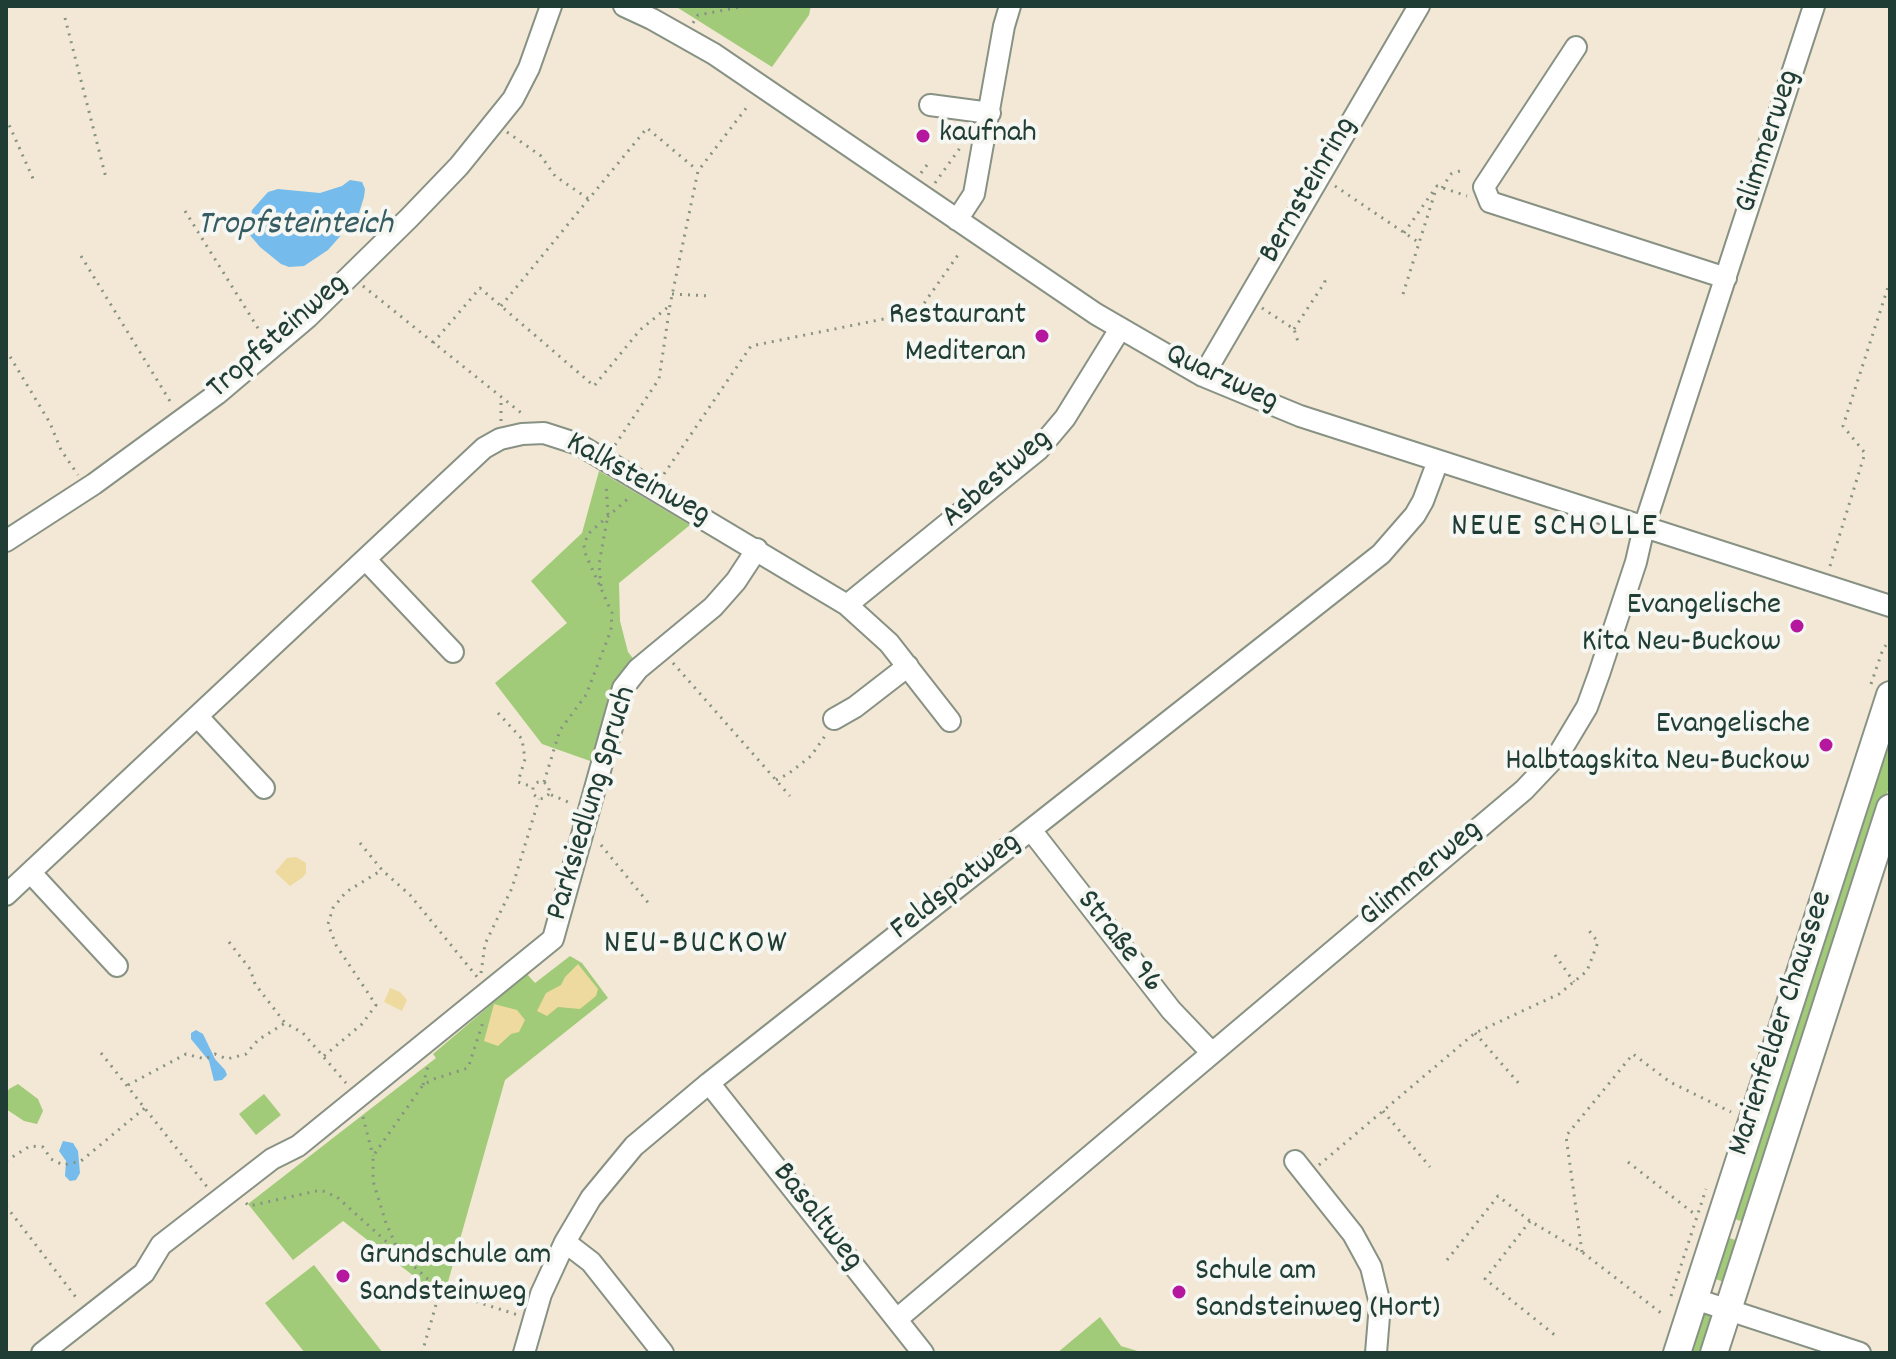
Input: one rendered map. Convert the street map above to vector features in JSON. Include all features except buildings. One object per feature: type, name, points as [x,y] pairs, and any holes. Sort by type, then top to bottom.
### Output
[{"type":"main road","name":"Marienfelder Chaussee","points":[[1677,1353],[1695,1299],[1708,1220],[1890,695]]},
{"type":"main road","name":"Marienfelder Chaussee","points":[[1714,1353],[1890,808]]},
{"type":"street","name":"Tropfsteinweg","points":[[6,541],[106,476],[217,394],[308,317],[398,229],[459,166],[513,99],[529,68],[551,6]]},
{"type":"street","name":"Quarzweg","points":[[624,6],[685,37],[1120,329],[1203,376],[1300,416],[1890,606]]},
{"type":"street","points":[[957,220],[974,194],[1010,6]]},
{"type":"street","name":"Bernsteinring","points":[[1203,376],[1419,6]]},
{"type":"street","name":"Glimmerweg","points":[[897,1319],[1524,790],[1560,752],[1587,707],[1814,6]]},
{"type":"street","points":[[1576,47],[1484,187],[1488,198],[1726,278]]},
{"type":"street","points":[[930,105],[990,113]]},
{"type":"street","name":"Asbestweg","points":[[847,605],[1038,450],[1070,411],[1120,329]]},
{"type":"street","name":"Kalksteinweg","points":[[6,895],[484,448],[500,439],[533,433],[565,438],[641,477],[847,605],[873,627],[908,666],[950,721]]},
{"type":"street","name":"Feldspatweg","points":[[524,1353],[550,1270],[591,1198],[618,1163],[655,1127],[709,1083],[1381,554],[1415,515],[1438,461]]},
{"type":"street","name":"Parksiedlung Spruch","points":[[42,1353],[144,1273],[161,1245],[272,1159],[360,1106],[553,939],[623,688],[629,678],[719,600],[757,549]]},
{"type":"street","points":[[366,560],[453,652]]},
{"type":"street","points":[[832,723],[908,666]]},
{"type":"street","points":[[198,717],[264,788]]},
{"type":"street","name":"Straße 96","points":[[1031,830],[1171,1010],[1211,1052]]},
{"type":"street","points":[[31,873],[117,966]]},
{"type":"street","name":"Basaltweg","points":[[709,1083],[923,1353]]},
{"type":"street","points":[[1301,1168],[1353,1234],[1371,1267],[1380,1304],[1378,1353]]},
{"type":"street","points":[[1708,1220],[1752,1233]]},
{"type":"street","points":[[565,1242],[591,1262],[663,1353]]},
{"type":"street","points":[[1695,1299],[1860,1353]]},
{"type":"path","points":[[685,37],[698,15],[746,6]]},
{"type":"path","points":[[65,18],[106,178]]},
{"type":"path","points":[[611,452],[659,379],[672,294],[698,171],[747,107]]},
{"type":"path","points":[[935,183],[960,148],[954,127],[956,109]]},
{"type":"path","points":[[6,118],[35,183]]},
{"type":"path","points":[[501,306],[647,128],[698,171]]},
{"type":"path","points":[[504,130],[541,156],[555,176],[590,200]]},
{"type":"path","points":[[921,173],[930,161]]},
{"type":"path","points":[[1404,233],[1439,187],[1451,174],[1460,171]]},
{"type":"path","points":[[1319,175],[1419,243]]},
{"type":"path","points":[[1439,187],[1474,198],[1488,198]]},
{"type":"path","points":[[1403,294],[1439,187]]},
{"type":"path","points":[[185,211],[265,340]]},
{"type":"path","points":[[660,481],[751,346],[918,312],[960,252]]},
{"type":"path","points":[[81,256],[177,412]]},
{"type":"path","points":[[1294,329],[1325,282],[1323,276]]},
{"type":"path","points":[[1830,566],[1865,453],[1843,426],[1890,281]]},
{"type":"path","points":[[359,283],[535,424]]},
{"type":"path","points":[[433,343],[480,288],[594,386],[640,330],[670,305]]},
{"type":"path","points":[[672,294],[710,296]]},
{"type":"path","points":[[1259,306],[1294,329],[1299,345]]},
{"type":"path","points":[[6,350],[81,480]]},
{"type":"path","points":[[501,397],[501,430]]},
{"type":"path","points":[[601,587],[603,580],[599,564],[608,515],[605,471]]},
{"type":"path","points":[[544,782],[560,730],[586,695],[611,630],[612,613],[584,545],[588,534],[641,477]]},
{"type":"path","points":[[1883,649],[1890,640]]},
{"type":"path","name":"Parksiedlung Spruch","points":[[673,663],[790,796]]},
{"type":"path","points":[[498,713],[522,739],[525,759],[518,782],[533,787]]},
{"type":"path","points":[[776,780],[811,756],[832,723]]},
{"type":"path","points":[[538,782],[544,782],[549,787],[549,794],[539,799],[533,794],[533,787],[538,782]]},
{"type":"path","points":[[549,794],[589,811]]},
{"type":"path","points":[[360,843],[382,870],[410,895],[480,981],[485,944],[512,888],[539,799]]},
{"type":"path","name":"Parksiedlung Spruch","points":[[601,845],[650,905]]},
{"type":"path","points":[[324,1056],[362,1024],[376,1005],[336,945],[328,924],[333,908],[346,892],[382,870]]},
{"type":"path","points":[[1301,1168],[1383,1111],[1475,1033],[1559,994],[1574,982],[1587,971],[1598,942],[1587,928]]},
{"type":"path","points":[[229,942],[250,969],[255,984],[285,1023],[303,1033],[324,1056],[360,1106],[373,1156],[373,1181],[386,1223],[401,1256]]},
{"type":"path","points":[[1555,955],[1574,982]]},
{"type":"path","points":[[423,1085],[468,1068],[484,1018]]},
{"type":"path","points":[[128,1085],[177,1056],[186,1054],[205,1059],[215,1054],[227,1059],[246,1054],[258,1040],[285,1023]]},
{"type":"path","points":[[1475,1033],[1521,1086]]},
{"type":"path","points":[[101,1053],[210,1191]]},
{"type":"path","points":[[1582,1252],[1566,1136],[1633,1054],[1670,1082],[1731,1112]]},
{"type":"path","points":[[373,1156],[423,1085],[429,1060]]},
{"type":"path","points":[[6,1161],[30,1146],[43,1147],[51,1159],[63,1165],[81,1161],[146,1107]]},
{"type":"path","points":[[1383,1111],[1430,1167]]},
{"type":"path","points":[[1628,1162],[1708,1220]]},
{"type":"path","points":[[246,1203],[249,1206],[321,1190],[337,1197],[440,1290],[533,1319]]},
{"type":"path","points":[[1447,1260],[1498,1196],[1530,1221],[1582,1252],[1665,1316]]},
{"type":"path","points":[[6,1206],[78,1300]]},
{"type":"path","points":[[1530,1221],[1485,1279],[1556,1336]]},
{"type":"path","points":[[422,1353],[440,1290]]},
{"type":"green space","points":[[675,6],[811,6],[809,15],[772,67]]},
{"type":"green space","points":[[599,471],[690,525],[619,583],[620,621],[628,652],[636,662],[593,762],[542,744],[495,683],[567,623],[531,581],[582,533]]},
{"type":"green space","points":[[1890,732],[1890,784],[1750,1219],[1746,1222],[1737,1220],[1734,1217]]},
{"type":"green space","points":[[570,956],[582,963],[608,998],[505,1080],[444,1296],[433,1291],[343,1221],[293,1260],[248,1204],[436,1058],[433,1054],[527,974],[535,983]]},
{"type":"green space","points":[[18,1084],[38,1099],[43,1111],[37,1124],[24,1121],[6,1109],[6,1094]]},
{"type":"green space","points":[[264,1094],[281,1115],[256,1135],[239,1114]]},
{"type":"green space","points":[[1726,1237],[1742,1242],[1729,1284],[1713,1278]]},
{"type":"green space","points":[[314,1265],[383,1353],[305,1353],[265,1303]]},
{"type":"green space","points":[[1702,1313],[1716,1319],[1707,1353],[1689,1353]]},
{"type":"green space","points":[[1100,1317],[1121,1346],[1144,1353],[1057,1353]]},
{"type":"sand","points":[[296,857],[306,863],[306,873],[290,886],[275,872],[287,858]]},
{"type":"sand","points":[[578,964],[598,989],[596,996],[580,1009],[558,1007],[547,1016],[537,1011],[546,993],[561,985]]},
{"type":"sand","points":[[390,988],[400,992],[407,1000],[402,1011],[384,1002]]},
{"type":"sand","points":[[494,1004],[517,1010],[525,1020],[519,1032],[511,1034],[498,1046],[484,1041]]},
{"type":"water","name":"Tropfsteinteich","points":[[350,180],[362,182],[365,189],[358,216],[328,250],[304,266],[281,264],[249,234],[252,210],[268,192],[278,189],[320,193]]},
{"type":"water","points":[[196,1030],[203,1034],[215,1059],[225,1070],[227,1075],[222,1080],[214,1081],[209,1061],[191,1039],[191,1033]]},
{"type":"water","points":[[63,1141],[73,1143],[78,1151],[80,1173],[76,1180],[70,1181],[65,1176],[66,1161],[59,1151]]},
{"type":"place","name":"kaufnah","points":[[923,136]]},
{"type":"place","name":"Restaurant Mediteran","points":[[1042,336]]},
{"type":"place","name":"Evangelische Kita Neu-Buckow","points":[[1797,626]]},
{"type":"place","name":"Evangelische Halbtagskita Neu-Buckow","points":[[1826,745]]},
{"type":"place","name":"Grundschule am Sandsteinweg","points":[[343,1276]]},
{"type":"place","name":"Schule am Sandsteinweg (Hort)","points":[[1179,1292]]},
{"type":"district","name":"NEUE SCHOLLE","points":[[1555,529]]},
{"type":"district","name":"NEU-BUCKOW","points":[[696,946]]}]
